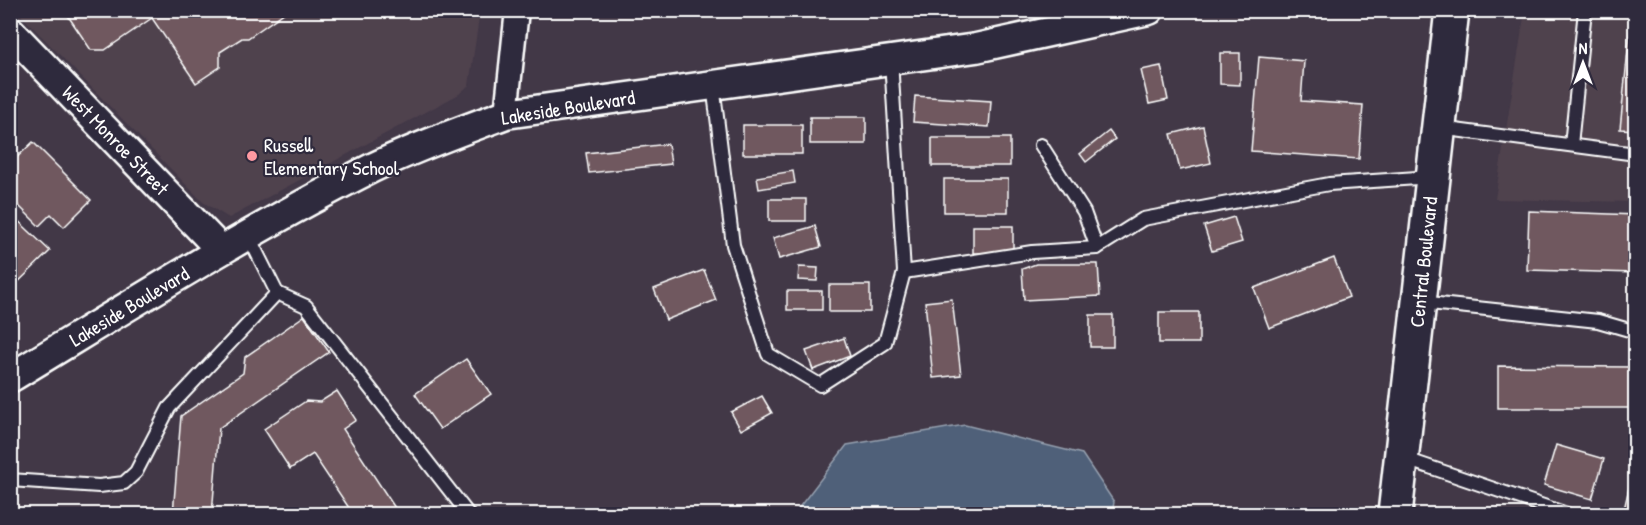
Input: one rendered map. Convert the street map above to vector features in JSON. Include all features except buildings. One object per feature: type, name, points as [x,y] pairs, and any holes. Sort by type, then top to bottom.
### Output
[{"type":"main road","name":"Central Boulevard","points":[[1395,514],[1452,10]]},
{"type":"street","points":[[506,114],[517,10]]},
{"type":"street","name":"Lakeside Boulevard","points":[[10,378],[221,250],[372,168],[436,140],[506,114],[976,48],[1149,10]]},
{"type":"street","name":"West Monroe Street","points":[[10,31],[221,250]]},
{"type":"lane","points":[[1571,145],[1585,10]]},
{"type":"lane","points":[[713,85],[733,245],[768,354],[820,385],[885,343],[904,272],[891,60]]},
{"type":"lane","points":[[1439,127],[1635,154]]},
{"type":"lane","points":[[1041,145],[1084,212],[1096,248]]},
{"type":"lane","points":[[904,272],[1032,252],[1096,248],[1143,219],[1329,184],[1433,176]]},
{"type":"lane","points":[[248,235],[278,293],[306,306],[468,514]]},
{"type":"lane","points":[[10,480],[99,486],[124,483],[136,472],[169,408],[278,293]]},
{"type":"lane","points":[[1419,302],[1598,321],[1635,332]]},
{"type":"lane","points":[[1402,458],[1567,514]]},
{"type":"shaded area","name":"Russell Elementary School","points":[[17,11],[480,11],[469,85],[459,94],[229,218],[203,202]]},
{"type":"shaded area","points":[[1525,11],[1635,11],[1635,202],[1495,199]]},
{"type":"water","points":[[965,425],[1082,454],[1114,502],[1112,514],[794,514],[847,445]]},
{"type":"place","name":"Russell Elementary School","points":[[252,156]]}]
